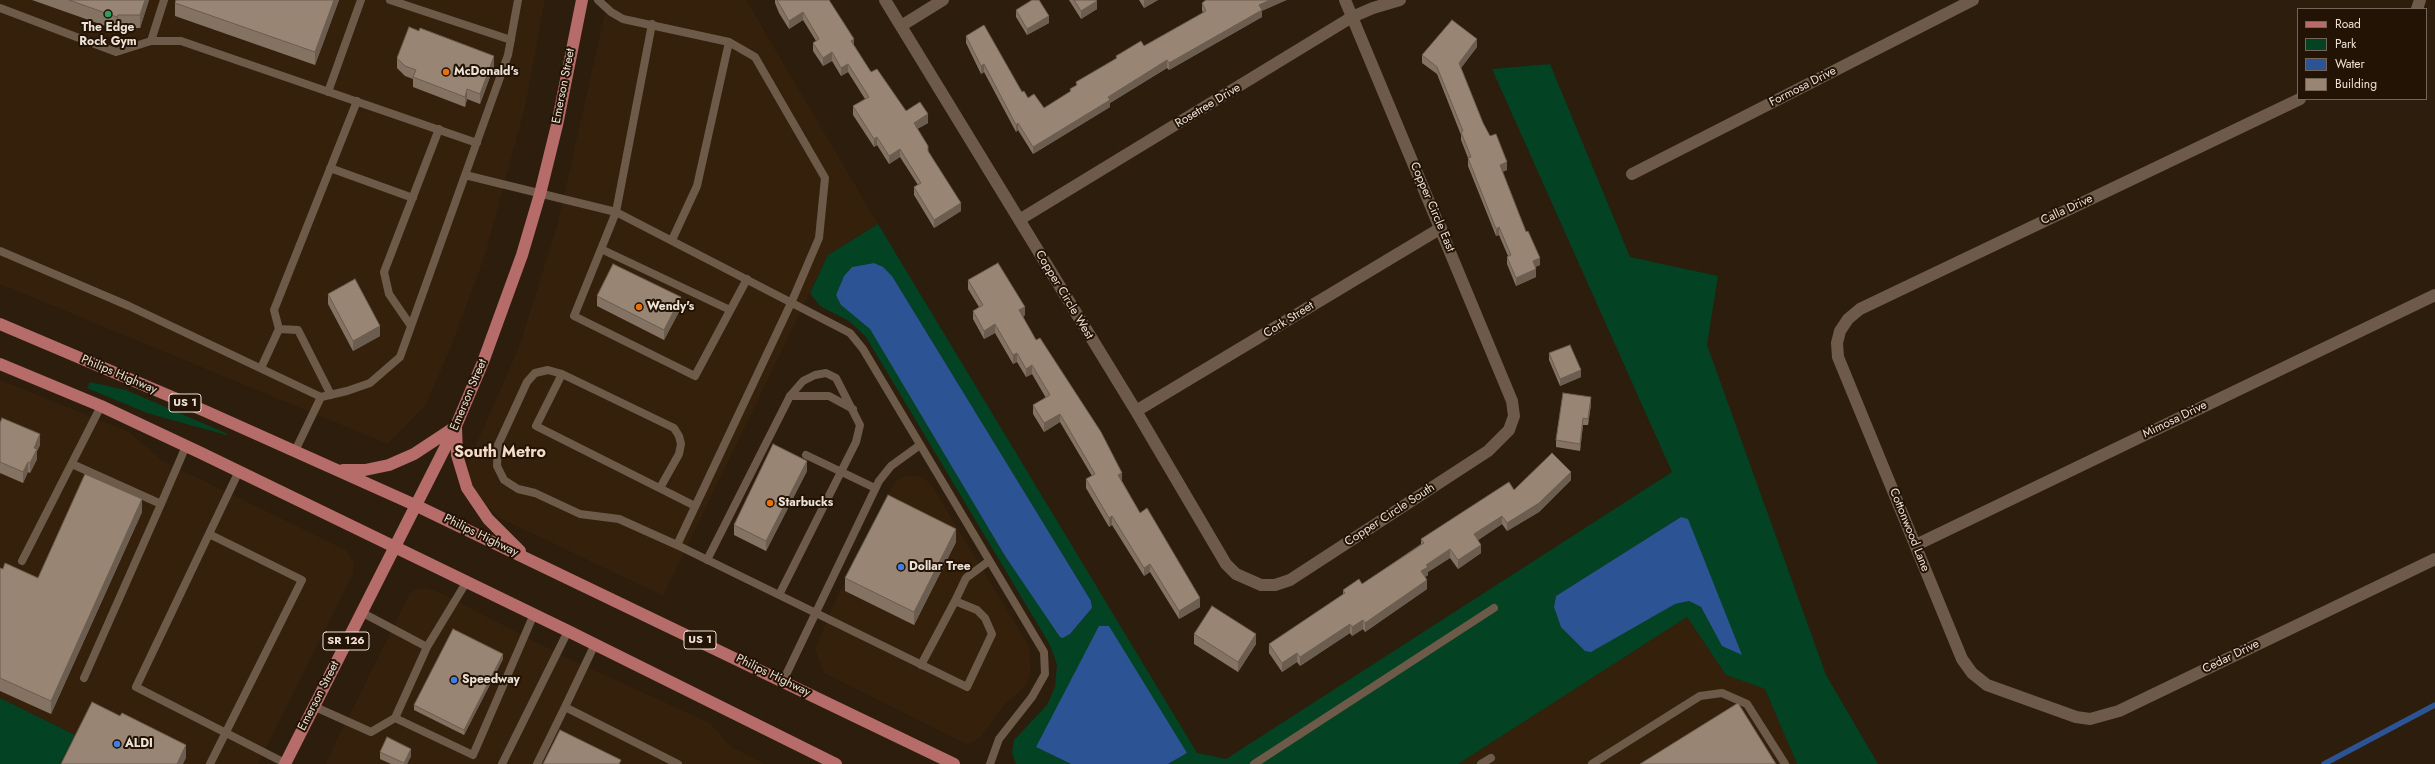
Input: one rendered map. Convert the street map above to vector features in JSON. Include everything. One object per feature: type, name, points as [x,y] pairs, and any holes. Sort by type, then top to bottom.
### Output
[{"type":"main road","name":"Emerson Street","points":[[285,764],[456,426],[499,320],[540,194],[557,125],[582,0]]},
{"type":"main road","name":"Philips Highway","points":[[0,324],[296,451],[415,505],[954,764]]},
{"type":"main road","points":[[0,364],[101,406],[239,471],[467,581],[836,764]]},
{"type":"main road","points":[[337,470],[365,470],[389,465],[414,454],[456,426]]},
{"type":"main road","points":[[456,426],[457,455],[467,488],[488,519],[526,558]]},
{"type":"street","name":"Copper Circle West","points":[[885,0],[1136,411],[1226,564],[1236,574],[1250,582]]},
{"type":"street","points":[[901,26],[944,0]]},
{"type":"street","name":"Copper Circle East","points":[[1345,0],[1512,401],[1514,416]]},
{"type":"street","name":"Rosetree Drive","points":[[1019,220],[1352,17],[1373,8],[1400,0]]},
{"type":"street","name":"Formosa Drive","points":[[1632,174],[1973,0]]},
{"type":"street","name":"Calla Drive","points":[[1840,331],[1860,309],[2298,100]]},
{"type":"street","name":"Cork Street","points":[[1136,411],[1441,228]]},
{"type":"street","name":"Mimosa Drive","points":[[1916,545],[2435,295]]},
{"type":"street","name":"Cottonwood Lane","points":[[1840,331],[1837,343],[1838,357],[1962,659],[1972,673],[1987,685],[2022,698]]},
{"type":"street","name":"Copper Circle South","points":[[1250,582],[1261,585],[1275,585],[1290,580],[1488,451],[1509,430],[1514,416]]},
{"type":"street","name":"Cedar Drive","points":[[2022,698],[2076,717],[2090,719],[2104,716],[2435,559]]},
{"type":"lane","points":[[151,41],[164,0]]},
{"type":"lane","points":[[328,92],[361,0]]},
{"type":"lane","points":[[390,0],[511,40]]},
{"type":"lane","points":[[0,251],[129,306],[321,396],[331,395],[370,383],[400,357],[508,55],[518,0]]},
{"type":"lane","points":[[598,0],[610,12],[624,19],[729,42],[755,57],[825,178],[819,238],[792,301],[677,545]]},
{"type":"lane","points":[[0,8],[116,52],[151,41],[181,41],[477,143]]},
{"type":"lane","points":[[652,24],[616,212],[574,316],[695,376],[747,278]]},
{"type":"lane","points":[[672,240],[697,186],[729,42]]},
{"type":"lane","points":[[261,368],[279,329],[274,310],[357,101]]},
{"type":"lane","points":[[411,326],[389,294],[384,272],[439,129]]},
{"type":"lane","points":[[330,168],[413,198]]},
{"type":"lane","points":[[465,175],[616,212],[792,301],[850,333],[862,349],[1044,652],[1045,674],[1032,697],[999,739],[990,764]]},
{"type":"lane","points":[[601,249],[730,310]]},
{"type":"lane","points":[[279,329],[298,330],[331,395]]},
{"type":"lane","points":[[660,488],[679,454],[681,444],[679,436],[674,428],[562,374],[548,370],[535,373],[527,382],[498,445],[497,466],[504,480],[518,489],[535,493],[580,514],[619,518],[967,688],[992,634],[985,618],[977,610],[955,601]]},
{"type":"lane","points":[[707,560],[790,396],[804,381],[815,375],[826,373],[836,378],[860,425],[856,442],[779,595]]},
{"type":"lane","points":[[562,374],[536,426],[696,506]]},
{"type":"lane","points":[[296,451],[321,396]]},
{"type":"lane","points":[[790,396],[829,396],[853,410]]},
{"type":"lane","points":[[22,561],[101,406]]},
{"type":"lane","points":[[783,681],[875,488],[891,466],[920,445]]},
{"type":"lane","points":[[84,678],[186,446]]},
{"type":"lane","points":[[806,455],[875,488]]},
{"type":"lane","points":[[72,464],[161,504]]},
{"type":"lane","points":[[239,471],[136,687],[285,764]]},
{"type":"lane","points":[[209,534],[302,580],[210,764]]},
{"type":"lane","points":[[921,665],[966,578],[989,561]]},
{"type":"lane","points":[[313,706],[371,732],[395,718],[427,646],[467,581]]},
{"type":"lane","points":[[1254,764],[1494,608]]},
{"type":"lane","points":[[361,612],[427,646]]},
{"type":"lane","points":[[395,718],[473,756],[534,614]]},
{"type":"lane","points":[[502,764],[568,631]]},
{"type":"lane","points":[[536,764],[595,644]]},
{"type":"lane","points":[[1592,764],[1700,696],[1722,693],[1747,704],[1785,764]]},
{"type":"lane","points":[[565,707],[678,764]]},
{"type":"lane","points":[[1481,764],[1491,758]]},
{"type":"shaded area","points":[[0,0],[545,0],[525,107],[485,255],[449,352],[425,406],[388,444],[0,284]]},
{"type":"shaded area","points":[[608,0],[746,0],[878,224],[828,255],[663,596],[498,517],[481,499],[470,480],[468,463],[519,347],[557,226]]},
{"type":"shaded area","points":[[0,380],[129,432],[163,461],[346,550],[354,563],[353,574],[258,764],[60,764],[75,735],[0,698]]},
{"type":"shaded area","points":[[908,475],[921,477],[930,483],[1029,646],[1031,671],[1025,687],[1003,706],[981,737],[968,745],[824,673],[815,649],[837,597],[896,480]]},
{"type":"shaded area","points":[[427,588],[443,594],[565,657],[710,723],[730,746],[765,764],[325,764],[410,593],[417,589]]},
{"type":"shaded area","points":[[1687,617],[1726,675],[1765,689],[1797,764],[1458,764]]},
{"type":"green space","points":[[1550,64],[1630,257],[1718,276],[1707,345],[1826,675],[1878,764],[1797,764],[1765,689],[1726,675],[1687,617],[1458,764],[1168,764],[1187,753],[1036,747],[1071,764],[1016,764],[1012,753],[1014,740],[1047,705],[1055,687],[1057,665],[1050,645],[866,337],[849,321],[820,306],[810,293],[828,255],[878,224],[1197,753],[1226,759],[1672,472],[1492,69]],"holes":[[[874,263],[892,276],[1091,601],[1092,608],[1070,634],[1063,638],[1005,556],[870,328],[841,305],[836,295],[844,276],[852,267]],[[1681,517],[1722,646],[1701,607],[1689,601],[1675,604],[1554,607],[1556,596]]]},
{"type":"green space","points":[[90,382],[126,390],[228,434],[226,435],[147,413],[87,388]]},
{"type":"green space","points":[[0,698],[75,735],[60,764],[0,764]]},
{"type":"water","points":[[874,263],[883,267],[892,276],[1091,601],[1092,608],[1070,634],[1063,638],[1060,637],[1005,556],[870,329],[841,305],[836,295],[844,276],[852,267]]},
{"type":"water","points":[[1681,517],[1688,519],[1742,655],[1722,646],[1701,607],[1689,601],[1675,604],[1591,652],[1585,651],[1561,627],[1554,607],[1556,596]]},
{"type":"water","points":[[1099,626],[1109,626],[1187,753],[1168,764],[1071,764],[1036,747]]},
{"type":"building","points":[[69,0],[145,0],[140,15],[118,15],[117,17]]},
{"type":"building","points":[[176,0],[334,0],[315,52],[175,3]]},
{"type":"building","points":[[777,0],[829,0],[854,39],[851,41],[871,72],[877,69],[906,111],[920,102],[928,114],[914,123],[928,146],[928,151],[961,203],[934,220],[914,187],[921,183],[900,149],[889,156],[877,137],[874,139],[853,106],[869,97],[848,64],[841,68],[832,52],[823,58],[813,43],[819,39],[803,12],[789,21]]},
{"type":"building","points":[[1032,0],[1039,0],[1049,16],[1027,29],[1016,10]]},
{"type":"building","points":[[1074,0],[1096,0],[1097,1],[1081,11]]},
{"type":"building","points":[[1206,0],[1270,0],[1259,5],[1262,10],[1169,63],[1167,60],[1108,97],[1110,100],[1033,147],[1018,123],[1016,125],[984,64],[981,66],[966,36],[984,25],[1022,92],[1024,91],[1028,98],[1034,94],[1044,108],[1071,91],[1070,89],[1077,85],[1076,82],[1117,58],[1116,56],[1141,41],[1144,46],[1206,11],[1202,3]]},
{"type":"building","points":[[1452,20],[1477,39],[1459,63],[1483,123],[1490,136],[1496,134],[1507,162],[1500,165],[1526,232],[1528,231],[1540,258],[1533,261],[1536,269],[1516,278],[1507,257],[1511,255],[1499,227],[1496,229],[1468,158],[1471,157],[1461,132],[1463,131],[1437,67],[1422,55]]},
{"type":"building","name":"McDonald's","points":[[409,27],[419,31],[420,28],[494,56],[480,94],[467,89],[465,97],[413,77],[416,70],[405,66],[397,58]]},
{"type":"building","points":[[998,263],[1025,307],[1019,310],[1036,340],[1040,338],[1101,432],[1122,473],[1118,475],[1140,513],[1147,508],[1200,598],[1179,611],[1150,564],[1144,568],[1112,516],[1109,518],[1086,479],[1095,474],[1060,414],[1044,423],[1033,405],[1050,395],[1032,365],[1026,369],[1017,353],[1013,355],[995,324],[984,331],[973,311],[983,305],[968,280]]},
{"type":"building","name":"Wendy's","points":[[613,264],[681,297],[664,330],[597,296]]},
{"type":"building","points":[[355,279],[380,326],[353,341],[328,294]]},
{"type":"building","points":[[1570,345],[1581,370],[1560,379],[1549,353]]},
{"type":"building","points":[[1563,393],[1591,397],[1588,419],[1583,418],[1580,444],[1556,440]]},
{"type":"building","points":[[2,418],[40,434],[34,448],[37,449],[30,463],[28,462],[23,472],[0,462],[0,423]]},
{"type":"building","name":"Starbucks","points":[[773,444],[807,461],[766,541],[734,525]]},
{"type":"building","points":[[1552,453],[1571,472],[1539,503],[1507,523],[1502,516],[1474,534],[1481,545],[1458,560],[1450,549],[1426,565],[1428,567],[1421,571],[1427,580],[1365,623],[1363,620],[1352,627],[1350,624],[1300,657],[1297,653],[1282,663],[1269,644],[1345,593],[1343,590],[1359,579],[1362,584],[1424,543],[1421,539],[1509,482],[1514,490]]},
{"type":"building","points":[[85,474],[142,499],[51,701],[0,678],[0,568],[3,569],[5,563],[38,578]]},
{"type":"building","name":"Dollar Tree","points":[[888,495],[956,529],[914,612],[845,578]]},
{"type":"building","points":[[1212,606],[1256,634],[1238,662],[1194,634]]},
{"type":"building","points":[[453,629],[503,654],[464,730],[414,705]]},
{"type":"building","name":"ALDI","points":[[92,702],[120,716],[122,713],[186,745],[177,764],[61,764]]},
{"type":"building","points":[[1738,703],[1776,764],[1640,764]]},
{"type":"building","points":[[560,730],[621,760],[619,764],[543,764]]},
{"type":"building","points":[[387,737],[411,749],[404,763],[380,752]]},
{"type":"waterway","points":[[2324,764],[2435,705]]},
{"type":"place","name":"The Edge Rock Gym","points":[[108,14]]},
{"type":"place","name":"McDonald's","points":[[446,72]]},
{"type":"place","name":"Wendy's","points":[[639,307]]},
{"type":"place","name":"Starbucks","points":[[770,503]]},
{"type":"place","name":"Dollar Tree","points":[[901,567]]},
{"type":"place","name":"Speedway","points":[[454,680]]},
{"type":"place","name":"ALDI","points":[[117,744]]},
{"type":"district","name":"South Metro","points":[[500,453]]}]
